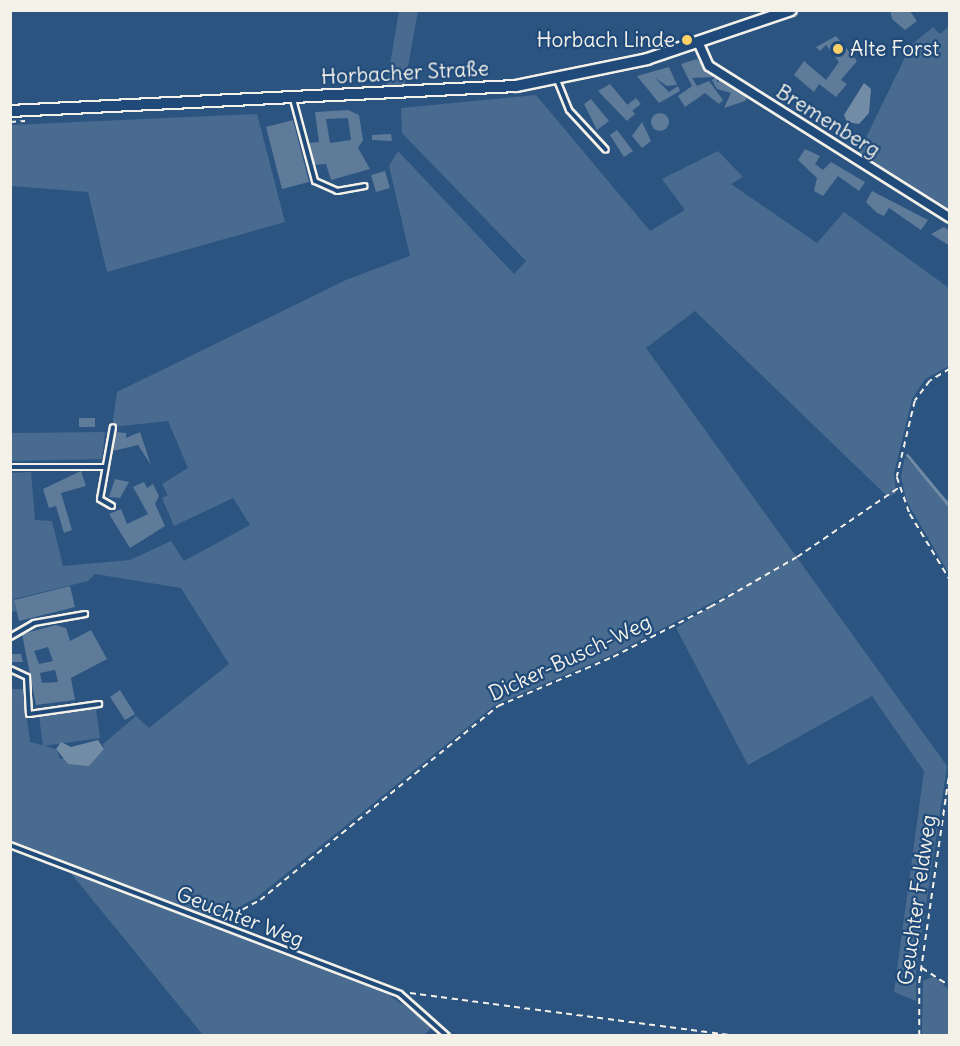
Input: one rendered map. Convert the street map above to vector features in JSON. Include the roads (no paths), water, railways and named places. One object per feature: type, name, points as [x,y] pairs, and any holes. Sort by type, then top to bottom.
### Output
[{"type":"main road","name":"Horbacher Straße","points":[[10,111],[293,99],[557,80],[699,44],[791,10]]},
{"type":"street","name":"Bremenberg","points":[[699,44],[709,66],[950,218]]},
{"type":"lane","points":[[557,80],[569,110],[606,150]]},
{"type":"lane","points":[[293,99],[315,181],[337,191],[364,186]]},
{"type":"lane","points":[[112,506],[100,500],[113,427]]},
{"type":"lane","points":[[10,467],[105,467]]},
{"type":"lane","points":[[10,637],[34,623],[85,614]]},
{"type":"lane","points":[[10,669],[27,677],[29,714],[99,704]]},
{"type":"lane","name":"Geuchter Weg","points":[[10,845],[400,994],[447,1035]]},
{"type":"waterway","points":[[907,455],[950,507]]},
{"type":"place","name":"Horbach Linde","points":[[687,40]]},
{"type":"place","name":"Alte Forst","points":[[838,49]]}]
